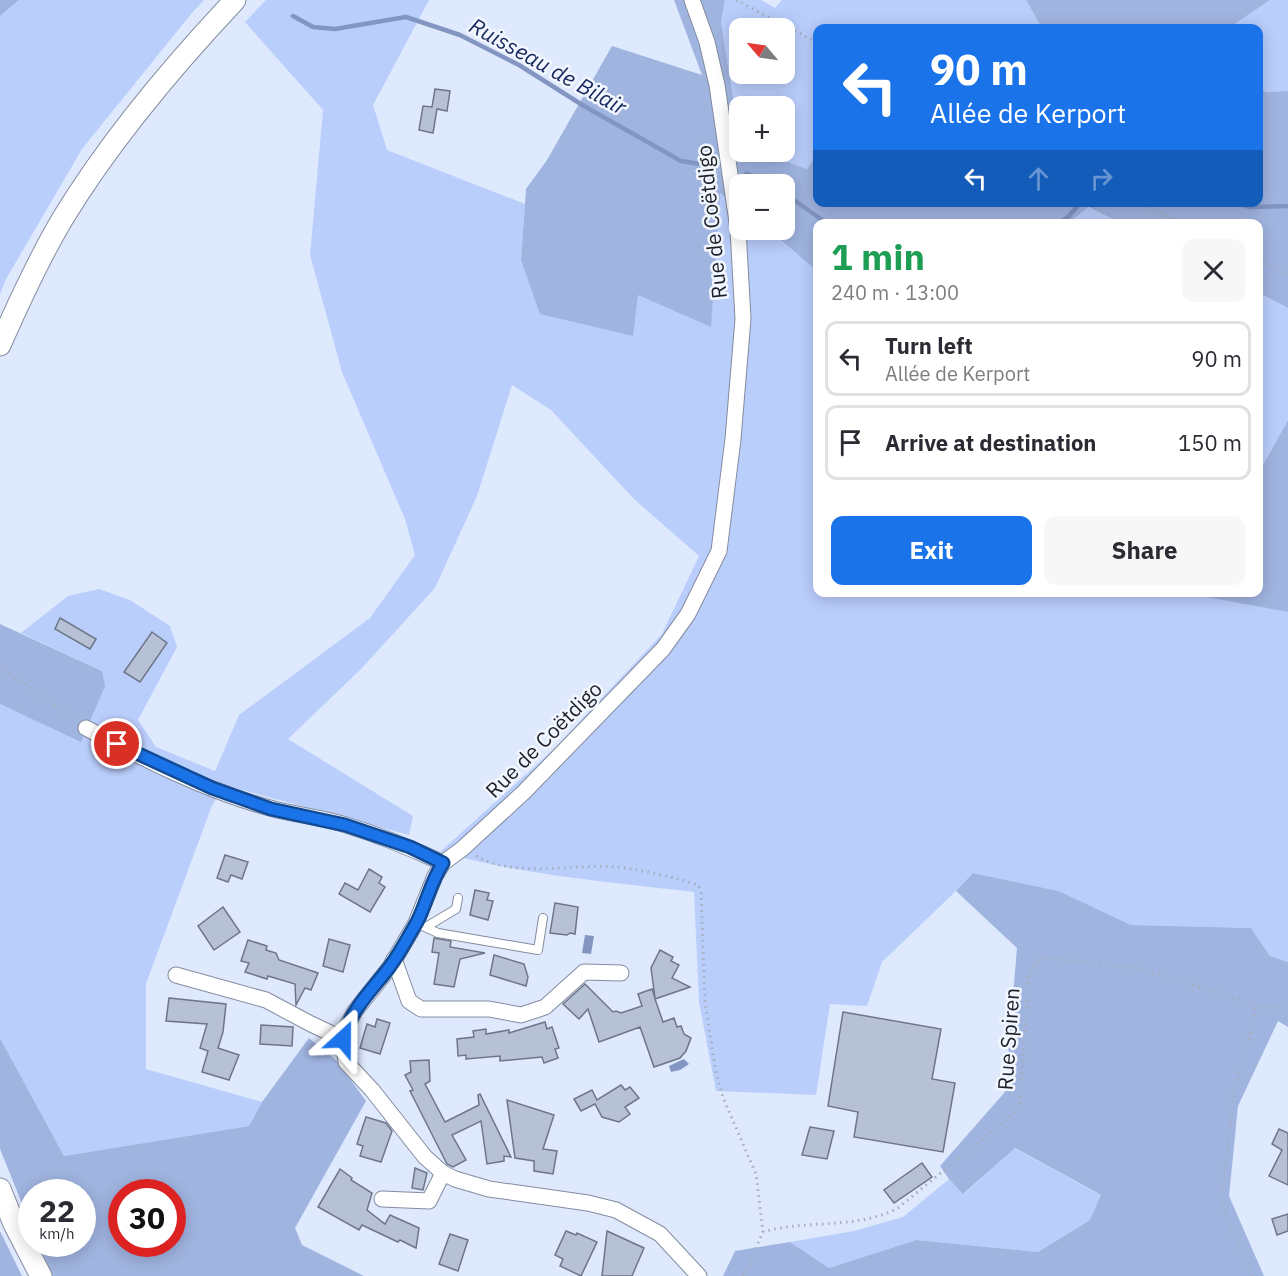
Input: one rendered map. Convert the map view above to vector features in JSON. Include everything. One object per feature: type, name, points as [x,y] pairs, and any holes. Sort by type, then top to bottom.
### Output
[{"type":"main road","points":[[0,345],[19,302],[62,219],[108,151],[158,86],[235,0]]},
{"type":"main road","points":[[0,1189],[14,1224],[41,1276]]},
{"type":"street","name":"Rue de Coëtdigo","points":[[343,1039],[346,1026],[355,1011],[421,925],[435,876],[443,863],[462,849],[524,792],[663,649],[688,614],[719,550],[733,440],[743,319],[738,229],[717,85],[707,42],[692,0]]},
{"type":"street","points":[[86,728],[132,753],[212,788],[271,809],[345,825],[410,847],[443,863]]},
{"type":"street","points":[[394,959],[409,1001],[420,1009],[489,1008],[521,1015],[545,1007],[584,972],[621,973]]},
{"type":"street","points":[[176,975],[266,1000],[343,1039],[346,1062],[372,1090],[425,1157],[443,1173],[489,1189],[588,1203],[616,1210],[660,1234],[699,1276]]},
{"type":"street","points":[[382,1198],[429,1202],[443,1173]]},
{"type":"lane","points":[[421,925],[456,909],[458,898]]},
{"type":"lane","points":[[421,925],[438,933],[538,950],[543,918]]},
{"type":"path","points":[[736,0],[813,40]]},
{"type":"path","points":[[1149,207],[1173,219]]},
{"type":"path","points":[[1263,262],[1288,274]]},
{"type":"path","points":[[0,667],[86,728]]},
{"type":"path","points":[[462,849],[489,863],[537,869],[617,867],[698,885],[701,891],[705,1002],[716,1073],[724,1100],[756,1174],[763,1232],[743,1276]]},
{"type":"path","name":"Rue Spiren","points":[[763,1232],[781,1226],[815,1226],[883,1216],[898,1208],[1019,1109],[1029,976],[1039,957],[1143,969],[1256,1006],[1288,1008]]},
{"type":"path","points":[[1252,1276],[1228,1221],[1220,1195],[1227,1159],[1233,1094],[1251,1033],[1256,1006]]},
{"type":"shaded area","points":[[0,0],[19,0],[0,16]]},
{"type":"shaded area","points":[[19,0],[204,0],[82,149],[6,279],[0,294],[0,16]]},
{"type":"shaded area","points":[[266,0],[429,0],[373,105],[387,150],[525,204],[521,260],[632,336],[637,295],[720,192],[729,199],[729,240],[781,240],[813,268],[813,597],[1215,597],[1288,612],[1288,962],[1270,956],[1251,928],[1131,925],[1059,891],[973,873],[882,962],[867,1006],[830,1004],[816,1095],[716,1091],[699,1002],[694,892],[534,872],[440,852],[553,750],[662,634],[699,556],[635,500],[551,410],[512,385],[477,496],[435,588],[361,669],[288,739],[413,816],[409,835],[223,785],[211,808],[146,984],[146,1069],[262,1102],[249,1126],[64,1156],[0,1038],[0,704],[81,741],[102,671],[21,633],[68,596],[99,589],[130,600],[170,626],[177,647],[138,720],[156,747],[215,771],[239,715],[370,618],[415,555],[405,519],[342,372],[310,255],[323,110],[245,22]]},
{"type":"shaded area","points":[[674,0],[725,0],[721,22],[729,84],[733,96],[729,96],[729,162],[788,162],[807,169],[813,160],[813,207],[1088,207],[1074,219],[813,219],[813,268],[781,240],[795,240],[795,174],[729,174],[729,200],[720,193],[711,327],[638,295],[633,336],[540,314],[521,260],[526,189],[547,160],[612,46],[702,75]]},
{"type":"shaded area","points":[[725,0],[761,0],[775,8],[782,0],[1026,0],[1040,24],[813,24],[813,160],[807,169],[788,162],[795,162],[795,96],[733,96],[731,84],[795,84],[795,18],[729,18],[729,72],[721,22]]},
{"type":"shaded area","points":[[1026,0],[1270,0],[1235,24],[1040,24]]},
{"type":"shaded area","points":[[1270,0],[1288,0],[1288,91],[1266,92],[1263,90],[1263,24],[1235,24]]},
{"type":"shaded area","points":[[1263,90],[1266,92],[1288,91],[1288,308],[1263,295],[1263,219],[1112,219],[1088,207],[1263,207]]},
{"type":"shaded area","points":[[1087,207],[1112,219],[1074,219]]},
{"type":"shaded area","points":[[1263,295],[1288,308],[1288,420],[1263,465]]},
{"type":"shaded area","points":[[1288,420],[1288,612],[1206,597],[1263,597],[1263,465]]},
{"type":"shaded area","points":[[0,624],[102,671],[105,686],[81,742],[0,704]]},
{"type":"shaded area","points":[[973,873],[1059,891],[1131,925],[1251,928],[1270,956],[1288,962],[1288,1027],[1278,1021],[1238,1106],[1229,1196],[1264,1276],[723,1276],[735,1251],[790,1242],[829,1268],[916,1240],[1038,1252],[1090,1220],[1101,1195],[1015,1148],[963,1194],[940,1166],[1005,1092],[1017,948],[956,891]]},
{"type":"shaded area","points":[[585,935],[594,936],[591,954],[582,953]]},
{"type":"shaded area","points":[[0,1038],[64,1156],[249,1126],[262,1102],[309,1038],[337,1061],[366,1101],[295,1228],[302,1245],[364,1276],[52,1276],[44,1257],[96,1257],[96,1179],[18,1179],[18,1194],[0,1149]]},
{"type":"shaded area","points":[[684,1059],[689,1064],[680,1070],[671,1072],[669,1066]]},
{"type":"shaded area","points":[[1014,1148],[1102,1196],[1090,1220],[1038,1252],[916,1240],[829,1268],[790,1242],[854,1231],[903,1217],[949,1179],[964,1194]]},
{"type":"shaded area","points":[[0,1231],[22,1276],[0,1276]]},
{"type":"building","points":[[435,89],[450,91],[447,111],[437,109],[433,133],[419,130],[423,106],[432,107]]},
{"type":"building","points":[[60,618],[96,639],[90,649],[55,629]]},
{"type":"building","points":[[152,632],[167,643],[140,682],[124,672]]},
{"type":"building","points":[[225,855],[248,862],[242,879],[231,875],[228,882],[217,878]]},
{"type":"building","points":[[369,869],[382,877],[379,883],[385,887],[370,912],[339,894],[345,883],[358,890]]},
{"type":"building","points":[[475,890],[489,893],[487,900],[493,901],[488,920],[470,915]]},
{"type":"building","points":[[555,903],[578,907],[575,934],[550,933]]},
{"type":"building","points":[[223,907],[240,932],[214,950],[198,926]]},
{"type":"building","points":[[434,938],[451,941],[450,947],[485,953],[460,959],[454,987],[434,984],[439,953],[432,952]]},
{"type":"building","points":[[329,939],[350,945],[343,972],[323,966]]},
{"type":"building","points":[[248,940],[267,946],[266,950],[276,953],[279,960],[318,973],[311,990],[305,988],[296,1005],[295,984],[245,972],[249,963],[241,961]]},
{"type":"building","points":[[660,950],[673,957],[671,961],[679,965],[672,978],[690,987],[655,999],[663,1022],[674,1018],[677,1027],[681,1026],[684,1034],[691,1038],[686,1051],[680,1058],[654,1067],[640,1027],[599,1042],[588,1009],[579,1019],[563,1004],[585,984],[613,1012],[621,1013],[642,1006],[638,994],[652,989],[655,998],[651,968]]},
{"type":"building","points":[[494,955],[524,964],[528,977],[526,986],[490,975]]},
{"type":"building","points":[[169,998],[226,1004],[223,1032],[218,1048],[239,1055],[229,1080],[202,1072],[208,1051],[200,1048],[207,1024],[166,1021]]},
{"type":"building","points":[[843,1012],[941,1029],[932,1079],[955,1083],[943,1152],[854,1137],[858,1112],[828,1106]]},
{"type":"building","points":[[377,1019],[390,1023],[380,1054],[360,1048],[367,1024],[375,1027]]},
{"type":"building","points":[[545,1022],[547,1029],[552,1027],[559,1048],[555,1049],[558,1058],[544,1063],[542,1057],[500,1061],[500,1056],[466,1059],[466,1055],[458,1056],[457,1039],[474,1037],[473,1031],[486,1029],[486,1034],[509,1030],[509,1033]]},
{"type":"building","points":[[261,1025],[293,1027],[292,1046],[260,1044]]},
{"type":"building","points":[[429,1060],[430,1081],[425,1084],[445,1122],[479,1105],[478,1095],[480,1094],[511,1157],[504,1156],[504,1161],[487,1164],[481,1121],[452,1135],[466,1160],[453,1167],[447,1164],[410,1091],[413,1090],[405,1075],[411,1072],[410,1061]]},
{"type":"building","points":[[621,1085],[625,1090],[630,1087],[639,1098],[625,1107],[630,1114],[619,1122],[602,1117],[595,1104],[581,1111],[574,1099],[592,1090],[597,1100]]},
{"type":"building","points":[[507,1100],[554,1115],[543,1149],[557,1151],[553,1174],[534,1171],[534,1161],[515,1158]]},
{"type":"building","points":[[366,1117],[386,1123],[392,1131],[381,1162],[360,1156],[363,1146],[357,1144]]},
{"type":"building","points":[[810,1127],[834,1131],[827,1159],[802,1155]]},
{"type":"building","points":[[1279,1129],[1288,1133],[1288,1185],[1269,1176],[1282,1150],[1272,1144]]},
{"type":"building","points":[[922,1163],[932,1177],[894,1203],[884,1190]]},
{"type":"building","points":[[415,1168],[427,1173],[423,1190],[412,1188]]},
{"type":"building","points":[[340,1169],[352,1178],[351,1180],[372,1193],[367,1210],[385,1224],[390,1215],[419,1228],[416,1248],[362,1225],[359,1230],[318,1207]]},
{"type":"building","points":[[1288,1214],[1288,1231],[1277,1235],[1272,1219]]},
{"type":"building","points":[[566,1231],[597,1242],[581,1276],[560,1266],[563,1259],[555,1255]]},
{"type":"building","points":[[607,1231],[644,1248],[632,1276],[602,1276]]},
{"type":"building","points":[[450,1234],[468,1240],[458,1271],[439,1264]]},
{"type":"waterway","name":"Ruisseau de Bilair","points":[[293,16],[313,27],[335,29],[406,17],[460,35],[519,65],[584,106],[681,161],[713,166]]},
{"type":"waterway","name":"Ruisseau de Bilair","points":[[795,201],[821,219]]},
{"type":"waterway","name":"Ruisseau de Bilair","points":[[1263,207],[1288,206]]},
{"type":"waterway","name":"Ruisseau de Bilair","points":[[1065,219],[1077,207]]},
{"type":"route","points":[[117,744],[132,753],[212,788],[271,809],[303,814],[345,825],[410,847],[443,863],[435,876],[416,923],[390,967],[355,1011],[346,1026],[343,1039]]}]
